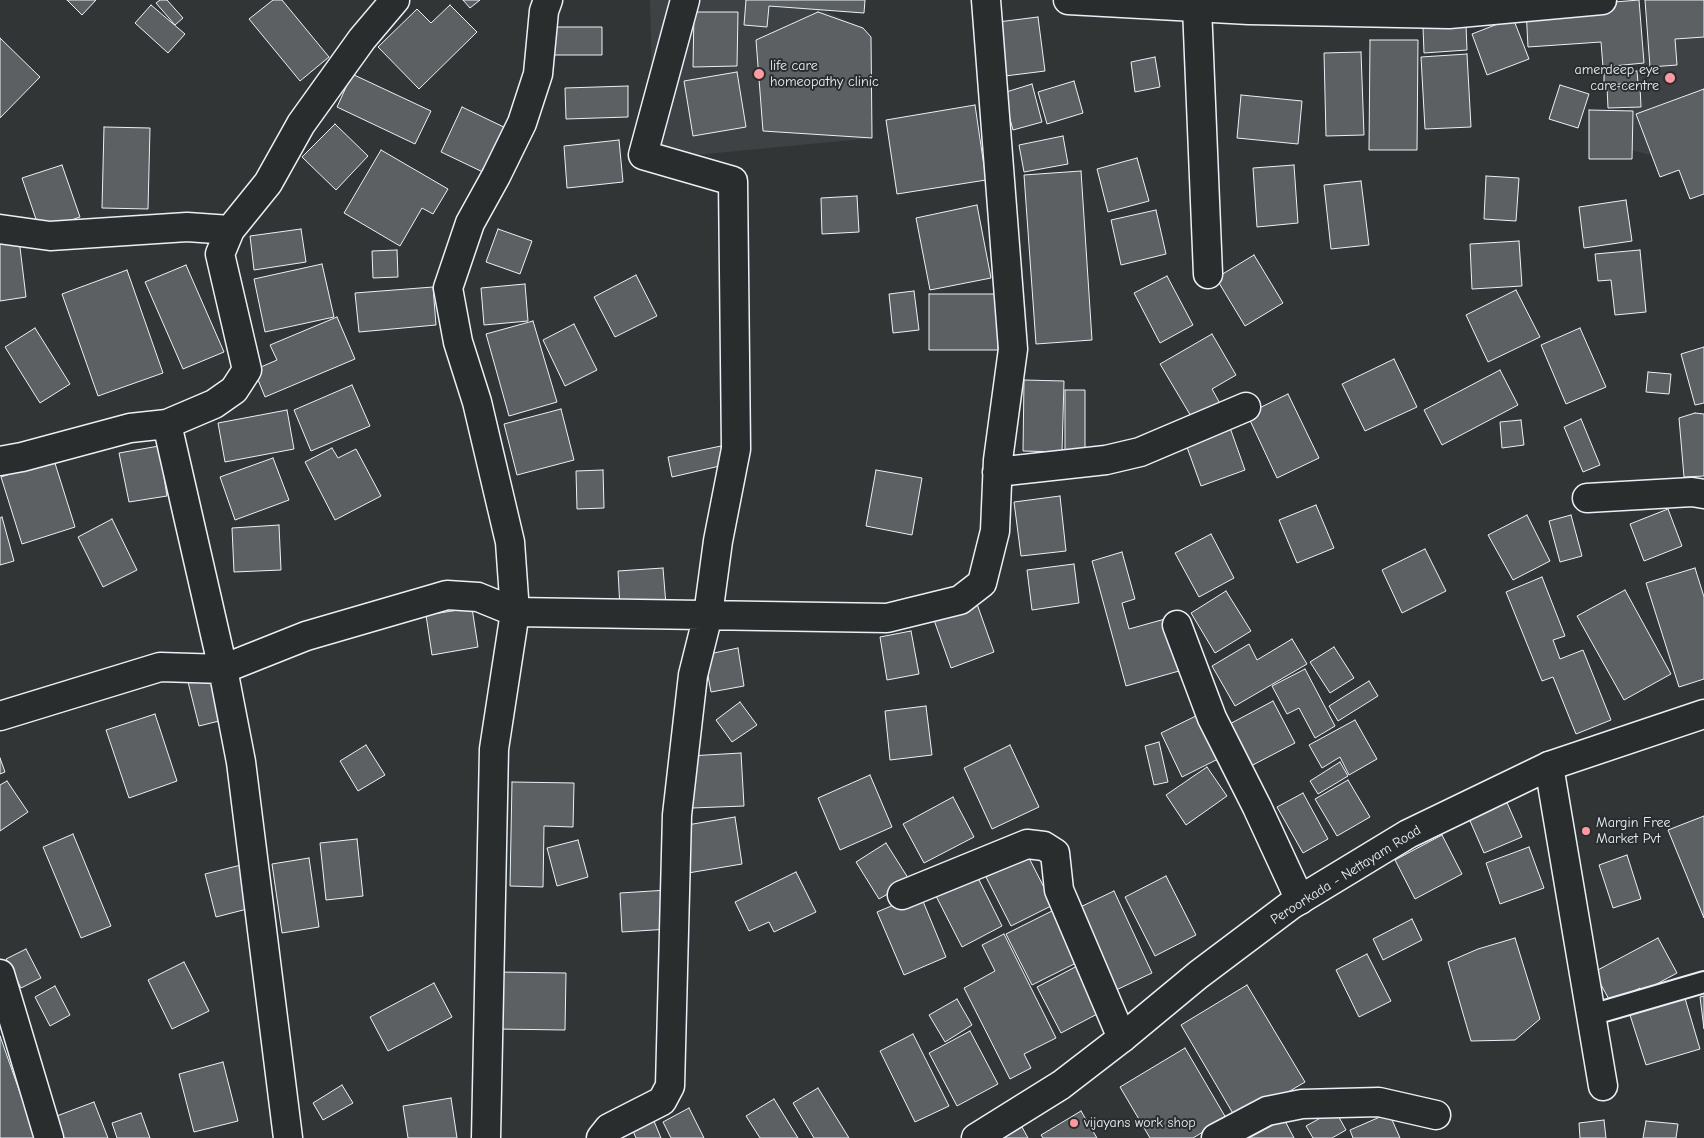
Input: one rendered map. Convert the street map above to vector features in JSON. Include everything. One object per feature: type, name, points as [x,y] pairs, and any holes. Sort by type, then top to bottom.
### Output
[{"type":"street","points":[[0,461],[22,457],[130,428],[167,424],[214,404],[234,390],[247,370],[220,254],[230,230],[268,183],[306,116],[362,39],[395,0]]},
{"type":"street","points":[[486,1138],[494,749],[515,612],[510,542],[478,402],[458,342],[448,288],[470,223],[522,123],[538,74],[544,11],[548,0]]},
{"type":"street","points":[[601,1138],[608,1128],[662,1101],[670,1086],[677,815],[693,676],[708,615],[718,542],[736,449],[734,181],[643,156],[684,0]]},
{"type":"street","points":[[0,716],[160,666],[223,669],[306,636],[447,595],[478,597],[515,612],[888,618],[960,600],[982,583],[995,531],[997,472],[1013,349],[986,0]]},
{"type":"street","points":[[1068,0],[1249,10],[1449,14],[1602,0]]},
{"type":"street","points":[[1197,7],[1208,274]]},
{"type":"street","points":[[0,229],[50,236],[187,227],[230,230]]},
{"type":"street","points":[[997,472],[1106,460],[1132,454],[1246,407]]},
{"type":"street","points":[[167,424],[223,669],[241,762],[288,1138]]},
{"type":"street","points":[[1587,498],[1692,492],[1704,494]]},
{"type":"street","points":[[1177,625],[1212,718],[1300,900]]},
{"type":"street","name":"Peroorkada - Nettayam Road","points":[[976,1138],[1061,1085],[1122,1038],[1198,975],[1300,900],[1408,834],[1549,766],[1704,714]]},
{"type":"street","points":[[1549,766],[1603,1086]]},
{"type":"street","points":[[902,895],[1027,844],[1044,846],[1055,853],[1058,890],[1122,1038]]},
{"type":"street","points":[[0,974],[49,1138]]},
{"type":"street","points":[[1216,1138],[1267,1111],[1302,1104],[1379,1102],[1436,1115]]},
{"type":"lane","points":[[1592,1016],[1704,982]]},
{"type":"shaded area","name":"life care homeopathy clinic","points":[[650,0],[800,0],[863,28],[872,138],[654,159]]},
{"type":"shaded area","name":"amerdeep eye care centre","points":[[1704,7],[1704,169],[1620,147],[1654,8]]},
{"type":"building","points":[[67,0],[96,0],[82,15]]},
{"type":"building","points":[[160,0],[167,0],[183,18],[175,25],[156,3]]},
{"type":"building","points":[[273,0],[282,0],[329,57],[300,81],[249,19]]},
{"type":"building","points":[[463,0],[480,0],[470,8]]},
{"type":"building","points":[[746,0],[865,0],[864,13],[769,6],[767,27],[744,25]]},
{"type":"building","points":[[1639,0],[1644,63],[1603,67],[1601,42],[1528,47],[1526,9]]},
{"type":"building","points":[[1645,0],[1704,0],[1704,37],[1675,39],[1677,65],[1650,67]]},
{"type":"building","points":[[151,5],[185,34],[168,53],[135,23]]},
{"type":"building","points":[[450,5],[477,32],[419,89],[378,47],[417,9],[431,23]]},
{"type":"building","points":[[694,12],[738,12],[737,66],[693,67]]},
{"type":"building","points":[[818,12],[863,28],[871,37],[872,138],[763,131],[756,40]]},
{"type":"building","points":[[1038,17],[1045,71],[1005,76],[998,22]]},
{"type":"building","points":[[1513,18],[1529,59],[1487,75],[1472,34]]},
{"type":"building","points":[[1466,25],[1467,50],[1424,53],[1423,27]]},
{"type":"building","points":[[549,27],[602,27],[602,55],[548,55]]},
{"type":"building","points":[[0,38],[40,77],[0,118]]},
{"type":"building","points":[[1370,40],[1418,40],[1417,150],[1369,150]]},
{"type":"building","points":[[1361,52],[1364,135],[1326,136],[1324,53]]},
{"type":"building","points":[[1467,54],[1471,127],[1425,129],[1421,57]]},
{"type":"building","points":[[1155,57],[1160,87],[1135,92],[1131,62]]},
{"type":"building","points":[[1637,71],[1638,83],[1604,85],[1604,73]]},
{"type":"building","points":[[737,72],[746,127],[693,136],[684,81]]},
{"type":"building","points":[[352,74],[431,111],[415,144],[337,107]]},
{"type":"building","points":[[1074,81],[1083,113],[1047,124],[1038,92]]},
{"type":"building","points":[[1032,84],[1042,122],[1013,130],[1003,93]]},
{"type":"building","points":[[1560,85],[1589,94],[1578,128],[1549,119]]},
{"type":"building","points":[[628,86],[628,117],[566,119],[565,88]]},
{"type":"building","points":[[1640,86],[1641,107],[1608,108],[1607,87]]},
{"type":"building","points":[[1704,89],[1704,194],[1690,199],[1679,170],[1660,177],[1636,114]]},
{"type":"building","points":[[1241,95],[1302,101],[1298,144],[1237,138]]},
{"type":"building","points":[[975,105],[986,180],[897,194],[886,120]]},
{"type":"building","points":[[462,107],[510,130],[487,174],[441,152]]},
{"type":"building","points":[[1589,110],[1633,111],[1632,159],[1589,159]]},
{"type":"building","points":[[335,124],[368,156],[336,190],[302,157]]},
{"type":"building","points":[[104,127],[150,128],[148,209],[102,208]]},
{"type":"building","points":[[1063,136],[1068,164],[1024,172],[1019,145]]},
{"type":"building","points":[[619,140],[623,182],[567,188],[564,146]]},
{"type":"building","points":[[381,150],[448,189],[433,214],[422,208],[400,246],[344,213]]},
{"type":"building","points":[[1137,158],[1149,201],[1108,212],[1097,169]]},
{"type":"building","points":[[62,165],[80,217],[40,231],[22,178]]},
{"type":"building","points":[[1294,165],[1298,223],[1257,227],[1253,168]]},
{"type":"building","points":[[1081,171],[1092,340],[1036,344],[1024,175]]},
{"type":"building","points":[[1486,176],[1519,178],[1516,221],[1484,219]]},
{"type":"building","points":[[1361,181],[1369,245],[1331,249],[1324,185]]},
{"type":"building","points":[[857,196],[859,232],[822,234],[821,198]]},
{"type":"building","points":[[1626,200],[1632,241],[1584,248],[1579,207]]},
{"type":"building","points":[[977,205],[991,278],[930,290],[916,218]]},
{"type":"building","points":[[1156,210],[1166,254],[1121,265],[1111,220]]},
{"type":"building","points":[[301,229],[306,262],[254,270],[250,236]]},
{"type":"building","points":[[498,229],[532,241],[520,274],[486,262]]},
{"type":"building","points":[[19,239],[26,297],[0,301],[0,241]]},
{"type":"building","points":[[1519,241],[1522,286],[1472,289],[1470,244]]},
{"type":"building","points":[[397,250],[398,277],[373,278],[372,251]]},
{"type":"building","points":[[1640,250],[1646,312],[1615,315],[1611,280],[1598,281],[1595,254]]},
{"type":"building","points":[[1254,255],[1283,303],[1245,326],[1216,278]]},
{"type":"building","points":[[322,264],[334,317],[265,332],[254,279]]},
{"type":"building","points":[[186,265],[224,352],[183,369],[145,282]]},
{"type":"building","points":[[127,270],[163,373],[98,396],[62,294]]},
{"type":"building","points":[[636,275],[657,316],[615,337],[594,297]]},
{"type":"building","points":[[1167,276],[1193,325],[1160,343],[1134,293]]},
{"type":"building","points":[[525,284],[528,321],[484,325],[481,288]]},
{"type":"building","points":[[433,287],[436,325],[359,332],[355,293]]},
{"type":"building","points":[[1516,290],[1540,337],[1488,362],[1466,315]]},
{"type":"building","points":[[914,291],[919,330],[893,333],[889,294]]},
{"type":"building","points":[[929,294],[998,294],[998,350],[929,350]]},
{"type":"building","points":[[337,317],[355,359],[265,397],[254,370],[277,360],[270,345]]},
{"type":"building","points":[[533,321],[557,402],[509,416],[486,334]]},
{"type":"building","points":[[574,324],[597,370],[565,386],[543,340]]},
{"type":"building","points":[[35,328],[70,384],[40,403],[5,347]]},
{"type":"building","points":[[1580,328],[1606,387],[1566,404],[1541,345]]},
{"type":"building","points":[[1212,334],[1236,375],[1212,389],[1222,407],[1195,423],[1160,364]]},
{"type":"building","points":[[1704,347],[1704,403],[1695,405],[1681,354]]},
{"type":"building","points":[[1394,359],[1417,407],[1365,431],[1342,384]]},
{"type":"building","points":[[1500,370],[1518,405],[1442,445],[1424,410]]},
{"type":"building","points":[[1648,372],[1671,374],[1669,394],[1646,392]]},
{"type":"building","points":[[1024,380],[1064,381],[1062,452],[1023,451]]},
{"type":"building","points":[[352,385],[370,426],[311,451],[294,410]]},
{"type":"building","points":[[1065,390],[1085,390],[1085,455],[1065,455]]},
{"type":"building","points":[[1288,394],[1319,458],[1277,478],[1247,414]]},
{"type":"building","points":[[561,409],[574,460],[517,475],[504,424]]},
{"type":"building","points":[[287,410],[294,449],[225,462],[218,423]]},
{"type":"building","points":[[1695,413],[1704,414],[1704,476],[1684,477],[1679,418]]},
{"type":"building","points":[[1581,419],[1600,465],[1583,472],[1564,427]]},
{"type":"building","points":[[1521,420],[1524,445],[1502,448],[1500,422]]},
{"type":"building","points":[[1228,422],[1245,470],[1201,486],[1184,439]]},
{"type":"building","points":[[159,446],[167,496],[129,502],[119,453]]},
{"type":"building","points":[[721,446],[724,465],[672,477],[668,457]]},
{"type":"building","points":[[332,448],[338,458],[356,449],[381,496],[335,520],[305,462]]},
{"type":"building","points":[[273,458],[289,500],[235,520],[220,477]]},
{"type":"building","points":[[54,460],[75,527],[22,544],[1,477]]},
{"type":"building","points":[[603,470],[604,508],[577,509],[576,471]]},
{"type":"building","points":[[876,470],[922,478],[912,535],[866,526]]},
{"type":"building","points":[[1060,496],[1066,551],[1021,556],[1014,502]]},
{"type":"building","points":[[1316,505],[1334,548],[1297,563],[1279,520]]},
{"type":"building","points":[[1668,509],[1682,546],[1644,561],[1630,524]]},
{"type":"building","points":[[1527,515],[1550,561],[1513,580],[1488,535]]},
{"type":"building","points":[[1571,515],[1582,556],[1560,562],[1549,521]]},
{"type":"building","points":[[2,517],[14,561],[0,565],[0,518]]},
{"type":"building","points":[[112,519],[137,570],[103,587],[78,537]]},
{"type":"building","points":[[279,525],[281,570],[234,572],[232,528]]},
{"type":"building","points":[[1211,534],[1234,578],[1199,597],[1175,553]]},
{"type":"building","points":[[1425,549],[1446,591],[1402,613],[1382,570]]},
{"type":"building","points":[[1122,552],[1135,599],[1122,603],[1129,629],[1165,619],[1179,671],[1126,686],[1092,561]]},
{"type":"building","points":[[1074,564],[1079,603],[1032,610],[1027,570]]},
{"type":"building","points":[[663,568],[666,605],[620,608],[618,571]]},
{"type":"building","points":[[1695,568],[1704,597],[1704,679],[1679,687],[1646,583]]},
{"type":"building","points":[[1542,577],[1565,636],[1553,640],[1560,659],[1583,650],[1611,720],[1576,734],[1553,677],[1542,681],[1506,592]]},
{"type":"building","points":[[1625,590],[1671,674],[1624,700],[1577,616]]},
{"type":"building","points":[[1226,591],[1251,631],[1215,653],[1191,613]]},
{"type":"building","points":[[977,604],[994,652],[951,668],[934,620]]},
{"type":"building","points":[[472,608],[478,647],[432,655],[426,615]]},
{"type":"building","points":[[911,631],[919,674],[887,680],[880,637]]},
{"type":"building","points":[[1292,639],[1307,664],[1235,706],[1212,666],[1249,644],[1257,660]]},
{"type":"building","points":[[1334,647],[1354,678],[1330,693],[1310,662]]},
{"type":"building","points":[[738,648],[744,686],[711,692],[704,655]]},
{"type":"building","points":[[1305,669],[1335,726],[1315,738],[1299,708],[1287,714],[1272,686]]},
{"type":"building","points":[[211,671],[223,720],[199,726],[187,678]]},
{"type":"building","points":[[1369,681],[1378,696],[1338,721],[1329,706]]},
{"type":"building","points":[[1273,701],[1295,743],[1247,768],[1224,727]]},
{"type":"building","points":[[740,702],[757,725],[732,742],[716,720]]},
{"type":"building","points":[[926,706],[932,755],[890,760],[885,711]]},
{"type":"building","points":[[155,714],[177,781],[129,798],[106,730]]},
{"type":"building","points":[[1200,714],[1222,757],[1182,777],[1161,733]]},
{"type":"building","points":[[1355,720],[1377,759],[1349,775],[1340,757],[1322,768],[1309,745]]},
{"type":"building","points":[[1159,742],[1168,782],[1154,785],[1145,746]]},
{"type":"building","points":[[366,745],[385,775],[358,791],[340,761]]},
{"type":"building","points":[[1010,745],[1039,807],[992,829],[964,768]]},
{"type":"building","points":[[741,753],[744,806],[692,808],[689,756]]},
{"type":"building","points":[[0,758],[5,772],[0,774]]},
{"type":"building","points":[[1340,762],[1348,776],[1318,794],[1310,781]]},
{"type":"building","points":[[1207,767],[1227,796],[1186,825],[1166,795]]},
{"type":"building","points":[[870,775],[892,827],[840,850],[818,798]]},
{"type":"building","points":[[1348,780],[1370,817],[1337,836],[1315,799]]},
{"type":"building","points":[[7,781],[28,812],[0,831],[0,785]]},
{"type":"building","points":[[512,782],[574,783],[573,827],[544,826],[543,887],[510,886]]},
{"type":"building","points":[[1303,793],[1328,839],[1303,853],[1277,807]]},
{"type":"building","points":[[953,797],[974,837],[924,863],[903,824]]},
{"type":"building","points":[[1505,798],[1522,837],[1484,853],[1467,814]]},
{"type":"building","points":[[1704,816],[1704,918],[1668,830]]},
{"type":"building","points":[[735,817],[742,864],[688,873],[681,826]]},
{"type":"building","points":[[73,834],[111,926],[81,938],[43,847]]},
{"type":"building","points":[[1442,835],[1462,874],[1415,899],[1395,860]]},
{"type":"building","points":[[357,839],[363,896],[326,900],[320,843]]},
{"type":"building","points":[[578,840],[588,877],[557,886],[547,848]]},
{"type":"building","points":[[886,843],[910,881],[879,899],[856,862]]},
{"type":"building","points":[[1529,847],[1544,888],[1500,904],[1486,863]]},
{"type":"building","points":[[1627,855],[1641,899],[1613,908],[1599,865]]},
{"type":"building","points":[[1028,856],[1053,905],[1011,926],[986,877]]},
{"type":"building","points":[[309,858],[319,927],[282,933],[272,864]]},
{"type":"building","points":[[245,864],[255,907],[216,917],[205,874]]},
{"type":"building","points":[[796,872],[816,912],[774,932],[769,922],[749,931],[735,902]]},
{"type":"building","points":[[976,874],[1002,926],[962,947],[935,894]]},
{"type":"building","points":[[1166,876],[1196,935],[1155,956],[1125,897]]},
{"type":"building","points":[[668,890],[669,929],[622,932],[620,893]]},
{"type":"building","points":[[1114,891],[1152,973],[1112,992],[1074,910]]},
{"type":"building","points":[[920,894],[946,957],[904,975],[877,912]]},
{"type":"building","points":[[1058,908],[1084,959],[1032,985],[1006,934]]},
{"type":"building","points":[[1412,919],[1422,940],[1383,960],[1373,939]]},
{"type":"building","points":[[1004,934],[1056,1038],[1024,1054],[1031,1068],[1010,1079],[964,988],[995,971],[982,945]]},
{"type":"building","points":[[1515,938],[1540,1019],[1515,1040],[1471,1041],[1448,962],[1478,949]]},
{"type":"building","points":[[1658,938],[1677,973],[1642,992],[1640,988],[1611,1003],[1594,972]]},
{"type":"building","points":[[26,949],[41,978],[21,988],[6,959]]},
{"type":"building","points":[[1367,954],[1391,1001],[1359,1017],[1336,970]]},
{"type":"building","points":[[184,962],[209,1011],[172,1029],[148,980]]},
{"type":"building","points":[[1079,965],[1103,1011],[1061,1033],[1037,987]]},
{"type":"building","points":[[498,972],[566,973],[565,1030],[496,1029]]},
{"type":"building","points":[[434,983],[452,1017],[388,1051],[370,1017]]},
{"type":"building","points":[[1247,985],[1305,1082],[1238,1122],[1181,1025]]},
{"type":"building","points":[[55,986],[70,1015],[50,1026],[35,997]]},
{"type":"building","points":[[1684,995],[1700,1049],[1646,1065],[1629,1012]]},
{"type":"building","points":[[1704,996],[1704,1029],[1700,997]]},
{"type":"building","points":[[957,999],[972,1025],[945,1042],[929,1015]]},
{"type":"building","points":[[970,1031],[998,1084],[957,1106],[929,1053]]},
{"type":"building","points":[[913,1034],[949,1106],[915,1122],[880,1051]]},
{"type":"building","points":[[0,1036],[36,1138],[0,1138]]},
{"type":"building","points":[[1185,1048],[1226,1118],[1193,1138],[1150,1138],[1120,1087]]},
{"type":"building","points":[[223,1062],[238,1121],[194,1132],[179,1074]]},
{"type":"building","points":[[342,1085],[353,1103],[323,1120],[313,1103]]},
{"type":"building","points":[[818,1088],[849,1138],[814,1138],[793,1103]]},
{"type":"building","points":[[451,1098],[457,1138],[408,1138],[403,1106]]},
{"type":"building","points":[[774,1099],[798,1138],[760,1138],[746,1116]]},
{"type":"building","points":[[94,1102],[108,1138],[62,1138],[54,1117]]},
{"type":"building","points":[[689,1108],[704,1138],[671,1138],[663,1122]]},
{"type":"building","points":[[1335,1110],[1346,1130],[1332,1138],[1313,1138],[1306,1126]]},
{"type":"building","name":"vijayans work shop","points":[[1081,1111],[1097,1138],[1043,1138],[1041,1135]]},
{"type":"building","points":[[141,1113],[150,1138],[117,1138],[112,1123]]},
{"type":"building","points":[[1389,1113],[1400,1138],[1353,1138],[1350,1130]]},
{"type":"building","points":[[651,1114],[661,1138],[636,1138],[630,1124]]},
{"type":"building","points":[[1284,1119],[1294,1138],[1249,1138]]},
{"type":"building","points":[[1604,1120],[1606,1138],[1580,1138],[1579,1123]]},
{"type":"building","points":[[1646,1121],[1678,1124],[1676,1138],[1643,1138]]},
{"type":"building","points":[[1022,1127],[1028,1138],[1003,1138]]},
{"type":"place","name":"life care homeopathy clinic","points":[[759,74]]},
{"type":"place","name":"amerdeep eye care centre","points":[[1670,78]]},
{"type":"place","name":"Margin Free Market Pvt","points":[[1586,831]]},
{"type":"place","name":"vijayans work shop","points":[[1074,1123]]}]
